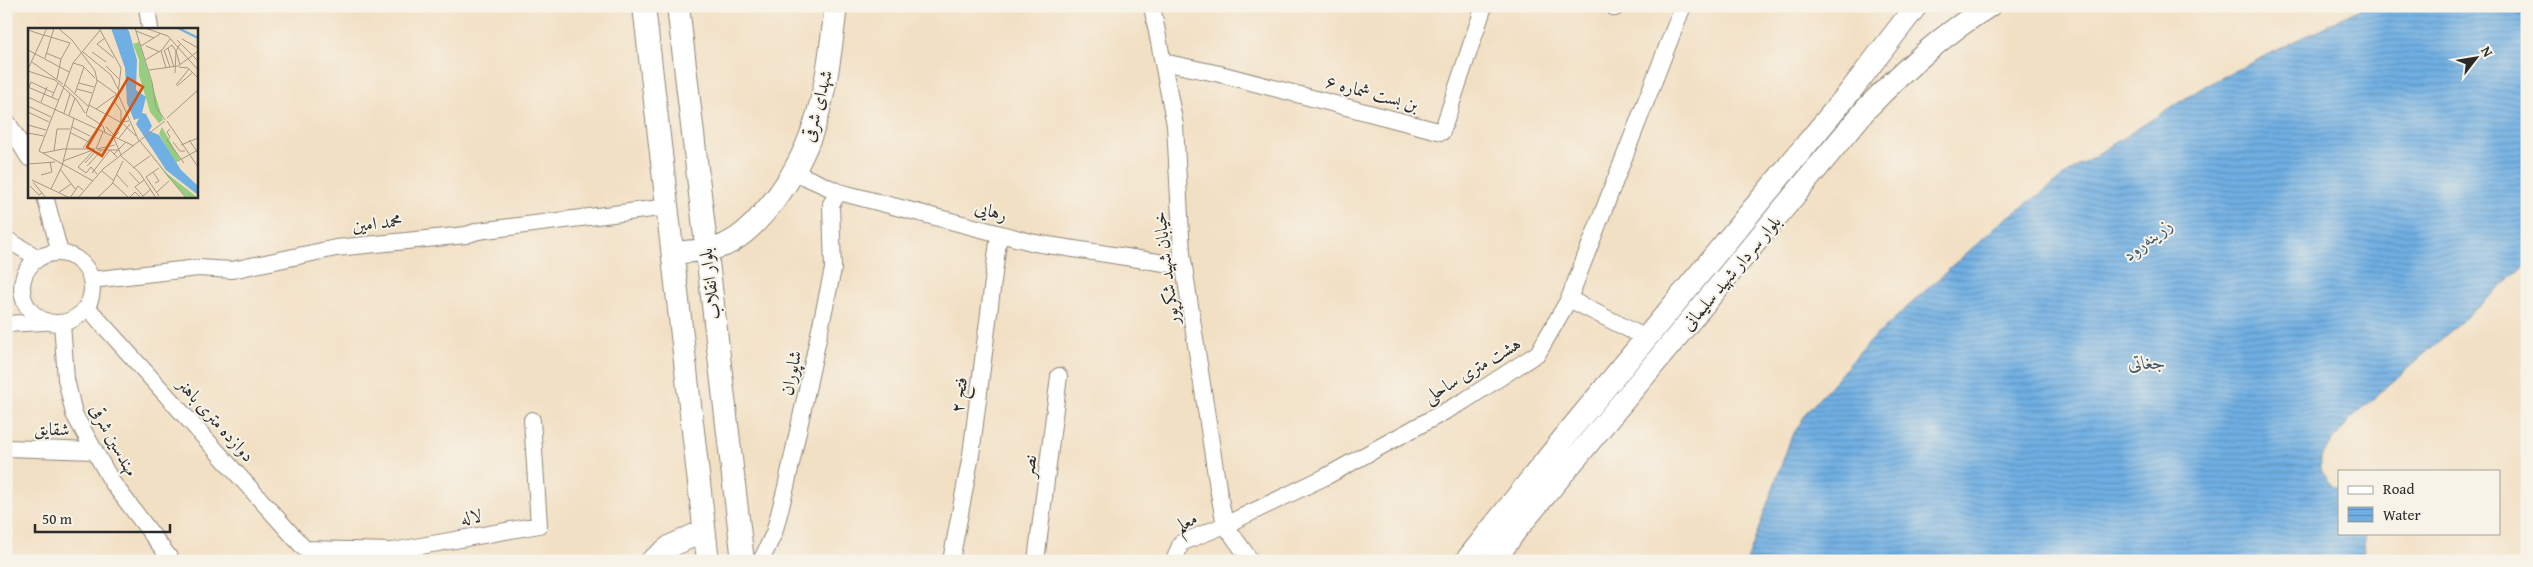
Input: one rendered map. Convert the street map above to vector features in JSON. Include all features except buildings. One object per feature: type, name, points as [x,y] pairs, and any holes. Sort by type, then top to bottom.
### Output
[{"type":"main road","name":"بلوار انقلاب","points":[[644,6],[703,531],[708,561]]},
{"type":"main road","name":"بلوار انقلاب","points":[[678,6],[743,561]]},
{"type":"main road","name":"شهدای شرقی","points":[[673,253],[724,245],[754,226],[789,181],[812,136],[826,84],[836,6]]},
{"type":"main road","name":"بلوار سردار شهید سلیمانی","points":[[1466,561],[1646,338],[1849,93],[1916,6]]},
{"type":"main road","name":"بلوار سردار شهید سلیمانی","points":[[1494,561],[1516,530],[1867,108],[1910,63],[1989,6]]},
{"type":"main road","points":[[652,561],[671,546],[703,531]]},
{"type":"street","points":[[147,6],[150,28]]},
{"type":"street","name":"خیابان شهید شکرپور","points":[[1152,6],[1175,125],[1184,266],[1225,525]]},
{"type":"street","name":"بن بست شماره ۶","points":[[1163,62],[1220,74],[1442,132],[1484,6]]},
{"type":"street","name":"هشت متری ساحلی","points":[[1225,525],[1325,477],[1464,401],[1538,353],[1569,299],[1683,6]]},
{"type":"street","points":[[6,120],[28,156]]},
{"type":"street","name":"رهایی","points":[[794,172],[839,192],[1035,243],[1184,266]]},
{"type":"street","name":"شاپوران","points":[[761,561],[774,533],[786,487],[833,269],[831,204],[839,192]]},
{"type":"street","points":[[46,198],[60,253]]},
{"type":"street","name":"محمد امین","points":[[91,280],[198,268],[232,270],[336,248],[466,235],[478,231],[668,207]]},
{"type":"street","name":"فتح ۲","points":[[951,561],[971,454],[1000,234]]},
{"type":"street","points":[[8,242],[38,258]]},
{"type":"street","points":[[6,324],[62,323],[74,319],[86,306],[92,291],[91,280],[80,261],[60,253],[38,258],[29,266],[23,276],[21,288],[24,300],[30,311],[44,322]]},
{"type":"street","points":[[1569,299],[1646,338]]},
{"type":"street","name":"دوازده متری باهنر","points":[[86,306],[310,555]]},
{"type":"street","name":"مهندسین شرقی","points":[[62,323],[66,379],[74,414],[112,482],[172,561]]},
{"type":"street","name":"نصر","points":[[1036,561],[1060,376]]},
{"type":"street","name":"لاله","points":[[310,555],[393,551],[539,525],[532,420]]},
{"type":"street","name":"شقایق","points":[[6,448],[95,451]]},
{"type":"street","points":[[1225,525],[1251,561]]},
{"type":"street","name":"معلم","points":[[1174,561],[1181,543],[1225,525]]},
{"type":"water","name":"جغاتی","points":[[2366,6],[2527,6],[2527,264],[2350,419],[2320,457],[2320,470],[2330,484],[2338,489],[2338,534],[2366,534],[2362,561],[1747,561],[1791,438],[1807,412],[1870,341],[2000,223],[2080,165],[2205,86]]},
{"type":"water label","name":"زرینه‌رود","points":[[2147,239]]}]
